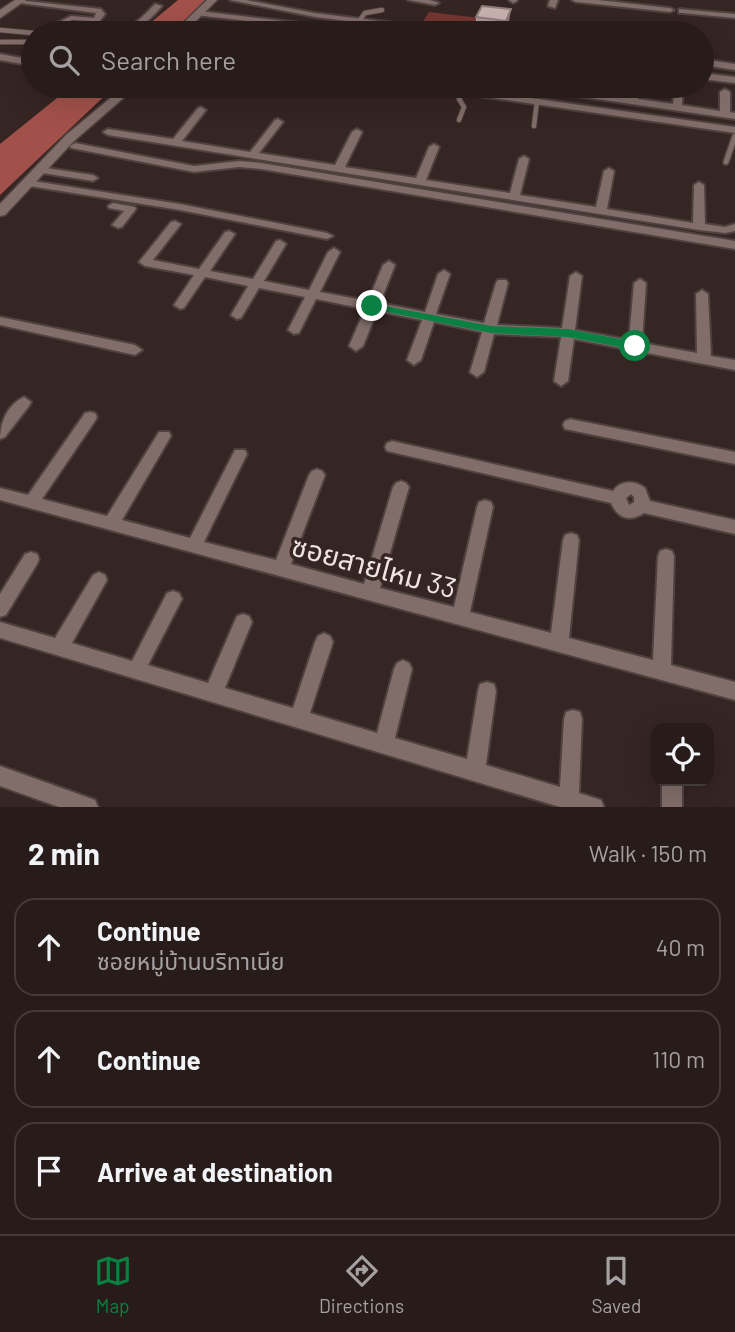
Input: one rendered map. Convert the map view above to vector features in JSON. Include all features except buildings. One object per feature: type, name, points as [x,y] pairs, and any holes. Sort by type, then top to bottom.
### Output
[{"type":"street","points":[[0,4],[6,0]]},
{"type":"street","points":[[191,21],[212,0]]},
{"type":"street","points":[[234,0],[359,21]]},
{"type":"street","points":[[412,0],[435,3]]},
{"type":"street","points":[[576,0],[595,4],[676,7],[735,16]]},
{"type":"street","points":[[0,15],[20,1],[98,11],[101,14],[96,19],[71,18],[65,21]]},
{"type":"street","points":[[715,14],[716,1]]},
{"type":"street","points":[[142,21],[158,6]]},
{"type":"street","points":[[200,13],[258,21]]},
{"type":"street","points":[[0,57],[21,61]]},
{"type":"street","points":[[714,63],[735,66]]},
{"type":"street","points":[[714,77],[735,80]]},
{"type":"street","points":[[522,98],[734,132],[725,92]]},
{"type":"street","points":[[0,212],[70,138],[117,98]]},
{"type":"street","points":[[619,98],[731,115]]},
{"type":"street","points":[[633,102],[634,98]]},
{"type":"street","points":[[677,107],[678,98]]},
{"type":"street","points":[[175,143],[201,110]]},
{"type":"street","points":[[253,155],[278,122]]},
{"type":"street","points":[[108,132],[699,227],[725,230],[735,228]]},
{"type":"street","points":[[339,168],[357,132]]},
{"type":"street","points":[[75,146],[194,169],[239,164],[261,166],[735,245]]},
{"type":"street","points":[[419,183],[434,147]]},
{"type":"street","points":[[514,198],[524,159]]},
{"type":"street","points":[[40,170],[93,178]]},
{"type":"street","points":[[601,211],[609,171]]},
{"type":"street","points":[[699,185],[699,227]]},
{"type":"street","points":[[24,186],[131,209],[118,225]]},
{"type":"street","points":[[24,186],[180,207],[327,236]]},
{"type":"street","points":[[175,224],[145,262],[489,329],[568,333],[735,365]]},
{"type":"street","points":[[180,305],[229,234]]},
{"type":"street","points":[[237,315],[280,244]]},
{"type":"street","points":[[294,330],[334,252]]},
{"type":"street","points":[[356,345],[389,265]]},
{"type":"street","points":[[414,360],[444,274]]},
{"type":"street","points":[[561,381],[576,276]]},
{"type":"street","points":[[477,372],[502,283]]},
{"type":"street","points":[[635,346],[640,283]]},
{"type":"street","points":[[702,294],[704,359]]},
{"type":"street","points":[[0,321],[135,350]]},
{"type":"street","points":[[0,433],[24,402]]},
{"type":"street","points":[[31,503],[90,417]]},
{"type":"street","points":[[570,425],[735,458]]},
{"type":"street","points":[[111,524],[164,436]]},
{"type":"street","points":[[391,447],[616,498],[621,506],[631,511],[643,506],[735,527]]},
{"type":"street","points":[[194,546],[240,454]]},
{"type":"street","points":[[281,569],[317,475]]},
{"type":"street","points":[[370,593],[401,487]]},
{"type":"street","name":"ซอยสายไหม 33","points":[[0,494],[735,691]]},
{"type":"street","points":[[460,617],[485,507]]},
{"type":"street","points":[[559,644],[571,540]]},
{"type":"street","points":[[662,672],[666,556]]},
{"type":"street","points":[[0,609],[31,559]]},
{"type":"street","points":[[59,648],[99,580]]},
{"type":"street","points":[[136,671],[173,599]]},
{"type":"street","points":[[213,694],[243,622]]},
{"type":"street","points":[[0,630],[594,807]]},
{"type":"street","points":[[299,718],[324,642]]},
{"type":"street","points":[[384,744],[404,668]]},
{"type":"street","points":[[475,772],[487,691]]},
{"type":"street","points":[[569,800],[573,719]]},
{"type":"street","points":[[0,776],[88,807]]},
{"type":"street","points":[[672,786],[672,807]]},
{"type":"lane","points":[[359,21],[365,13],[382,10]]},
{"type":"lane","points":[[0,30],[21,32]]},
{"type":"lane","points":[[0,42],[21,42]]},
{"type":"lane","points":[[459,120],[464,107],[460,98]]},
{"type":"lane","points":[[534,126],[537,101]]},
{"type":"lane","points":[[726,162],[734,132]]},
{"type":"shaded area","points":[[178,0],[207,0],[184,21],[153,21]]},
{"type":"shaded area","points":[[429,12],[505,21],[423,21]]},
{"type":"shaded area","points":[[57,98],[102,98],[0,195],[0,144]]},
{"type":"route","points":[[372,306],[491,329],[568,333],[635,346]]}]
